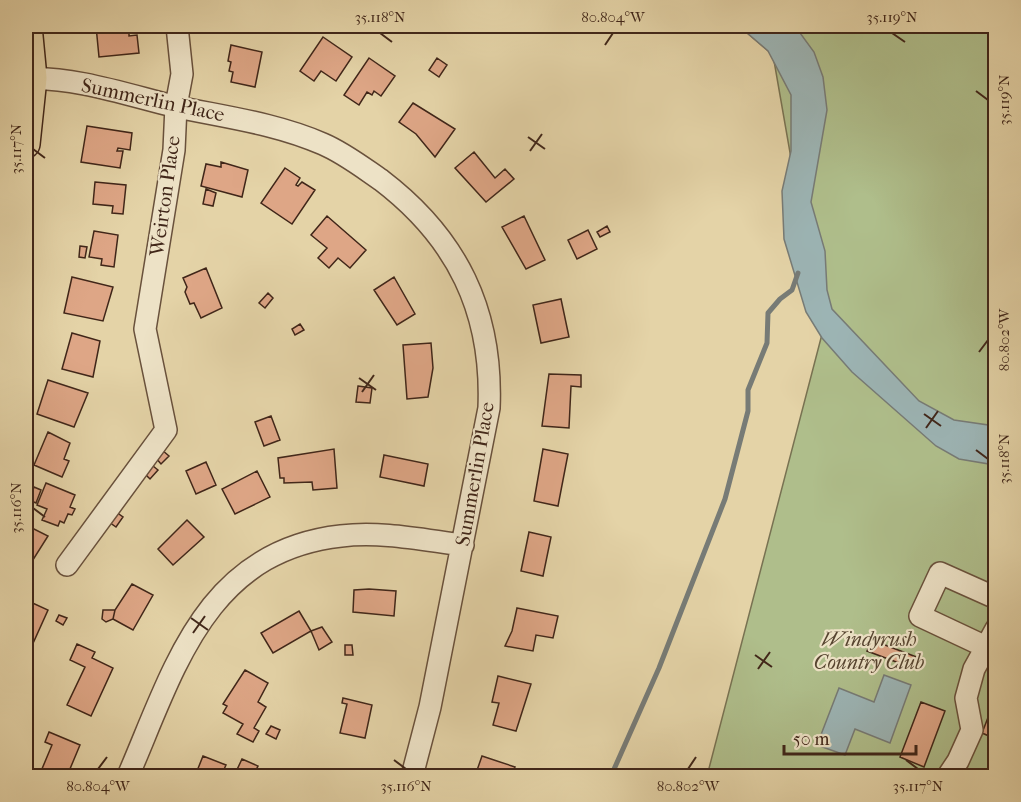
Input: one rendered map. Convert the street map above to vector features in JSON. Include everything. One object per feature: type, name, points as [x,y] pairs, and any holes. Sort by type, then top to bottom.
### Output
[{"type":"main road","points":[[26,144],[29,78],[28,26]]},
{"type":"street","name":"Weirton Place","points":[[67,565],[166,430],[146,329],[174,150],[176,106],[182,74],[177,26]]},
{"type":"street","name":"Summerlin Place","points":[[29,78],[91,86],[176,106],[240,117],[324,144],[357,162],[404,197],[428,221],[449,248],[466,278],[478,310],[489,367],[489,408],[430,707],[412,777]]},
{"type":"street","points":[[128,777],[192,631],[209,607],[230,585],[255,566],[282,552],[312,541],[340,536],[384,536],[463,545]]},
{"type":"street","points":[[948,777],[972,730],[966,698],[974,669],[991,638],[920,616],[940,573],[996,598]]},
{"type":"green space","name":"Windyrush Country Club","points":[[739,26],[996,27],[995,776],[707,776],[827,315],[811,273],[773,55]]},
{"type":"water","points":[[739,26],[795,26],[814,52],[823,77],[827,110],[811,202],[825,251],[827,290],[832,309],[919,401],[954,420],[995,426],[995,465],[959,459],[936,446],[852,372],[822,338],[806,312],[784,239],[782,191],[791,151],[791,95],[768,51]]},
{"type":"water","points":[[884,675],[911,685],[890,743],[855,729],[845,755],[817,745],[839,688],[874,702]]},
{"type":"building","points":[[96,26],[135,26],[136,32],[129,33],[129,36],[137,35],[139,53],[99,57]]},
{"type":"building","points":[[258,26],[283,26],[284,30],[259,33]]},
{"type":"building","points":[[323,37],[352,57],[336,81],[321,71],[314,81],[300,71]]},
{"type":"building","points":[[231,45],[262,52],[255,87],[231,82],[233,72],[229,71],[231,62],[228,61]]},
{"type":"building","points":[[369,58],[395,76],[381,96],[374,91],[372,95],[367,92],[359,105],[344,95]]},
{"type":"building","points":[[437,58],[447,65],[439,77],[429,70]]},
{"type":"building","points":[[413,103],[455,129],[435,157],[416,134],[399,122]]},
{"type":"building","points":[[87,126],[132,133],[130,150],[118,148],[117,151],[123,151],[120,168],[81,162]]},
{"type":"building","points":[[474,152],[495,178],[505,169],[514,179],[486,202],[455,168]]},
{"type":"building","points":[[221,162],[248,170],[242,197],[201,186],[206,164],[221,167]]},
{"type":"building","points":[[285,168],[300,178],[296,185],[302,182],[315,190],[292,224],[261,203]]},
{"type":"building","points":[[95,182],[126,185],[123,214],[112,213],[113,206],[93,204]]},
{"type":"building","points":[[206,189],[216,193],[213,206],[203,204]]},
{"type":"building","points":[[327,216],[366,250],[350,268],[338,258],[329,268],[318,258],[327,248],[311,235]]},
{"type":"building","points":[[524,216],[545,260],[526,269],[502,227]]},
{"type":"building","points":[[607,226],[610,232],[600,237],[597,232]]},
{"type":"building","points":[[588,230],[597,249],[577,259],[568,240]]},
{"type":"building","points":[[94,231],[118,235],[114,267],[101,265],[102,259],[89,257]]},
{"type":"building","points":[[80,246],[87,247],[85,258],[79,257]]},
{"type":"building","points":[[206,268],[222,308],[201,318],[194,303],[190,304],[183,278]]},
{"type":"building","points":[[72,277],[113,287],[103,321],[64,313]]},
{"type":"building","points":[[394,277],[415,314],[397,325],[374,290]]},
{"type":"building","points":[[268,293],[273,298],[265,308],[259,303]]},
{"type":"building","points":[[561,299],[569,337],[541,343],[533,305]]},
{"type":"building","points":[[300,324],[304,330],[295,335],[292,329]]},
{"type":"building","points":[[72,333],[100,341],[93,377],[62,369]]},
{"type":"building","points":[[431,343],[433,368],[428,397],[407,399],[403,345]]},
{"type":"building","points":[[549,374],[581,375],[581,387],[571,386],[569,428],[542,426]]},
{"type":"building","points":[[48,380],[88,393],[74,427],[37,414]]},
{"type":"building","points":[[358,386],[372,388],[370,403],[356,402]]},
{"type":"building","points":[[271,416],[280,440],[264,446],[255,422]]},
{"type":"building","points":[[48,432],[70,443],[64,459],[69,461],[62,477],[34,465]]},
{"type":"building","points":[[334,449],[337,488],[313,490],[312,482],[284,483],[284,478],[280,478],[278,458]]},
{"type":"building","points":[[543,449],[568,454],[558,506],[534,501]]},
{"type":"building","points":[[162,450],[169,456],[161,464],[155,457]]},
{"type":"building","points":[[384,455],[428,464],[424,486],[380,477]]},
{"type":"building","points":[[206,462],[216,485],[196,494],[186,471]]},
{"type":"building","points":[[153,466],[158,470],[150,479],[145,474]]},
{"type":"building","points":[[257,471],[270,497],[235,514],[222,489]]},
{"type":"building","points":[[46,483],[75,495],[70,507],[75,509],[72,515],[68,514],[64,523],[60,521],[58,526],[42,520],[47,509],[37,505]]},
{"type":"building","points":[[34,487],[41,490],[36,503],[29,500]]},
{"type":"building","points":[[116,512],[123,517],[116,527],[109,522]]},
{"type":"building","points":[[187,520],[204,537],[173,565],[158,549]]},
{"type":"building","points":[[26,525],[48,536],[31,563],[26,560]]},
{"type":"building","points":[[529,532],[551,537],[543,576],[521,571]]},
{"type":"building","points":[[132,584],[153,595],[133,630],[113,619],[115,610]]},
{"type":"building","points":[[354,590],[396,591],[394,616],[353,612]]},
{"type":"building","points":[[26,600],[48,610],[30,650],[26,648]]},
{"type":"building","points":[[517,608],[558,616],[553,638],[536,635],[533,651],[505,646],[512,631]]},
{"type":"building","points":[[103,610],[115,610],[113,619],[106,622],[102,619]]},
{"type":"building","points":[[299,611],[311,631],[273,653],[261,633]]},
{"type":"building","points":[[59,615],[67,618],[63,625],[56,621]]},
{"type":"building","points":[[322,627],[332,642],[319,650],[311,631]]},
{"type":"building","points":[[872,640],[919,658],[915,669],[867,651]]},
{"type":"building","points":[[77,644],[95,652],[92,658],[113,668],[91,716],[67,705],[85,667],[70,660]]},
{"type":"building","points":[[345,645],[352,645],[353,655],[345,655]]},
{"type":"building","points":[[245,670],[268,683],[258,702],[266,707],[254,728],[259,731],[253,742],[237,734],[243,724],[223,713],[227,706],[223,704]]},
{"type":"building","points":[[498,676],[531,684],[516,731],[493,725],[499,703],[492,702]]},
{"type":"building","points":[[343,698],[372,705],[365,738],[340,733],[347,704],[342,703]]},
{"type":"building","points":[[921,702],[945,711],[924,767],[900,757]]},
{"type":"building","points":[[989,715],[996,717],[996,739],[982,733]]},
{"type":"building","points":[[271,726],[280,730],[276,739],[266,734]]},
{"type":"building","points":[[49,732],[80,745],[67,776],[39,776],[52,745],[45,742]]},
{"type":"building","points":[[203,756],[226,765],[221,776],[195,776]]},
{"type":"building","points":[[482,756],[515,767],[511,776],[475,776]]},
{"type":"building","points":[[242,759],[258,766],[253,776],[234,776]]},
{"type":"waterway","points":[[611,776],[659,668],[725,499],[748,411],[748,390],[767,343],[768,313],[780,299],[792,290],[798,273]]}]
